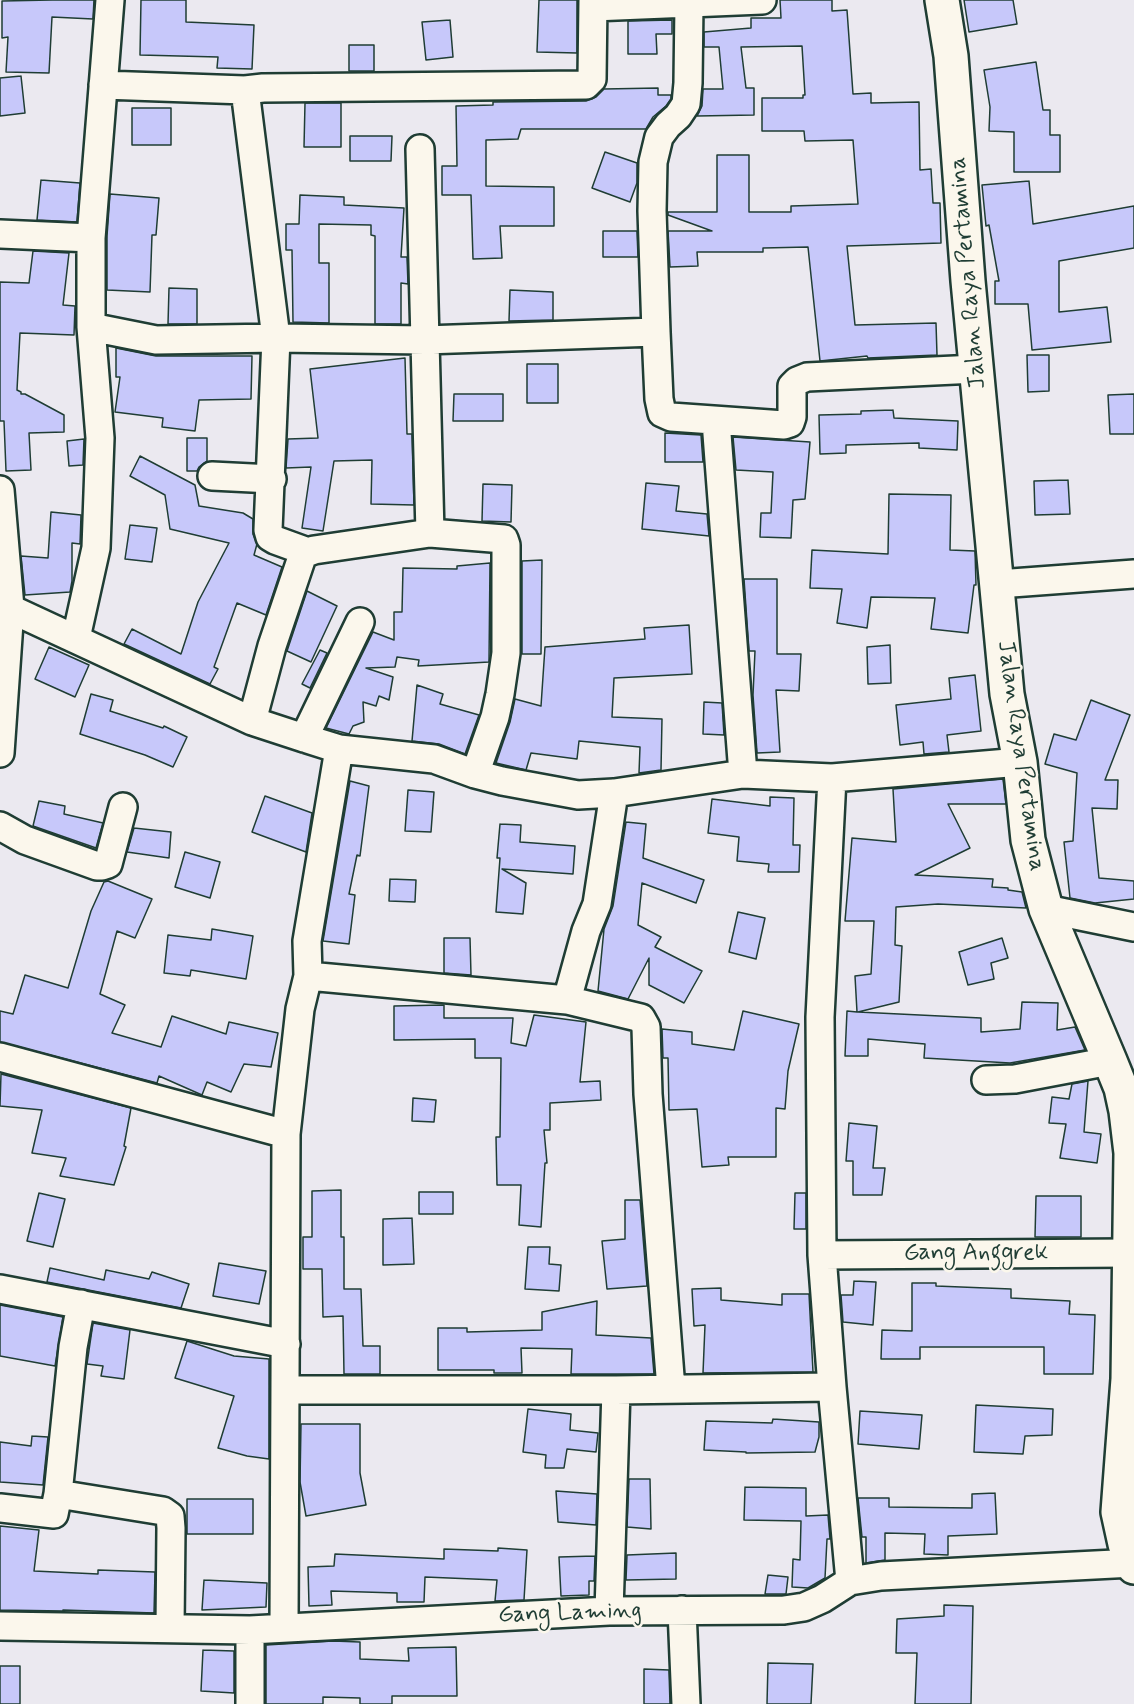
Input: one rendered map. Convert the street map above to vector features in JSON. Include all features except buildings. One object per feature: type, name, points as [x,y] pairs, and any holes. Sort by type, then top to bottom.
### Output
[{"type":"main road","name":"Jalan Raya Pertamina","points":[[942,0],[951,56],[968,281],[1007,694],[1020,762],[1028,840],[1046,909],[1121,1088],[1126,1111],[1131,1153],[1127,1483],[1118,1512],[1125,1544],[1134,1564]]},
{"type":"street","points":[[76,638],[96,548],[100,438],[91,327],[91,238],[110,0]]},
{"type":"street","points":[[103,85],[245,90],[586,85],[592,79],[593,4],[689,4],[762,0]]},
{"type":"street","points":[[689,4],[686,104],[658,137],[653,162],[652,211],[656,332],[659,399],[662,413],[671,417],[716,422],[784,425],[790,423],[792,417],[792,386],[807,377],[976,369]]},
{"type":"street","points":[[245,90],[276,338],[271,449],[272,478],[268,530],[270,537],[308,552]]},
{"type":"street","points":[[420,148],[430,533]]},
{"type":"street","points":[[0,234],[91,238]]},
{"type":"street","points":[[91,327],[156,340],[276,338],[425,340],[656,332]]},
{"type":"street","points":[[716,422],[743,774]]},
{"type":"street","points":[[212,477],[272,478]]},
{"type":"street","points":[[0,490],[5,606],[0,753]]},
{"type":"street","points":[[252,721],[272,646],[303,554],[430,533],[500,538],[504,539],[507,545],[504,672],[495,717],[475,774]]},
{"type":"street","points":[[998,584],[1134,574]]},
{"type":"street","points":[[5,606],[252,721],[339,749],[435,759],[475,774],[578,795],[614,793],[743,774],[832,778],[1020,762]]},
{"type":"street","points":[[304,738],[360,622]]},
{"type":"street","points":[[284,1626],[286,1134],[300,1010],[308,976],[307,941],[339,749]]},
{"type":"street","points":[[832,778],[820,1017],[822,1255],[850,1581]]},
{"type":"street","points":[[567,1000],[586,931],[597,904],[614,793]]},
{"type":"street","points":[[0,826],[25,840],[102,866],[108,864],[123,807]]},
{"type":"street","points":[[1046,909],[1134,927]]},
{"type":"street","points":[[308,976],[567,1000],[641,1017],[646,1027],[648,1094],[671,1389]]},
{"type":"street","points":[[0,1057],[286,1134]]},
{"type":"street","points":[[986,1080],[1015,1079],[1110,1061]]},
{"type":"street","name":"Gang Anggrek","points":[[822,1255],[1130,1253]]},
{"type":"street","points":[[0,1289],[286,1344]]},
{"type":"street","points":[[0,1508],[54,1514],[73,1347],[81,1304]]},
{"type":"street","points":[[285,1390],[616,1390],[832,1387]]},
{"type":"street","points":[[609,1611],[616,1390]]},
{"type":"street","points":[[58,1494],[163,1511],[170,1516],[170,1628]]},
{"type":"street","name":"Gang Laming","points":[[0,1626],[250,1630],[284,1626],[609,1611],[784,1610],[804,1607],[822,1599],[850,1581],[881,1576],[1134,1564]]},
{"type":"street","points":[[682,1610],[686,1704]]},
{"type":"street","points":[[250,1630],[250,1704]]}]
